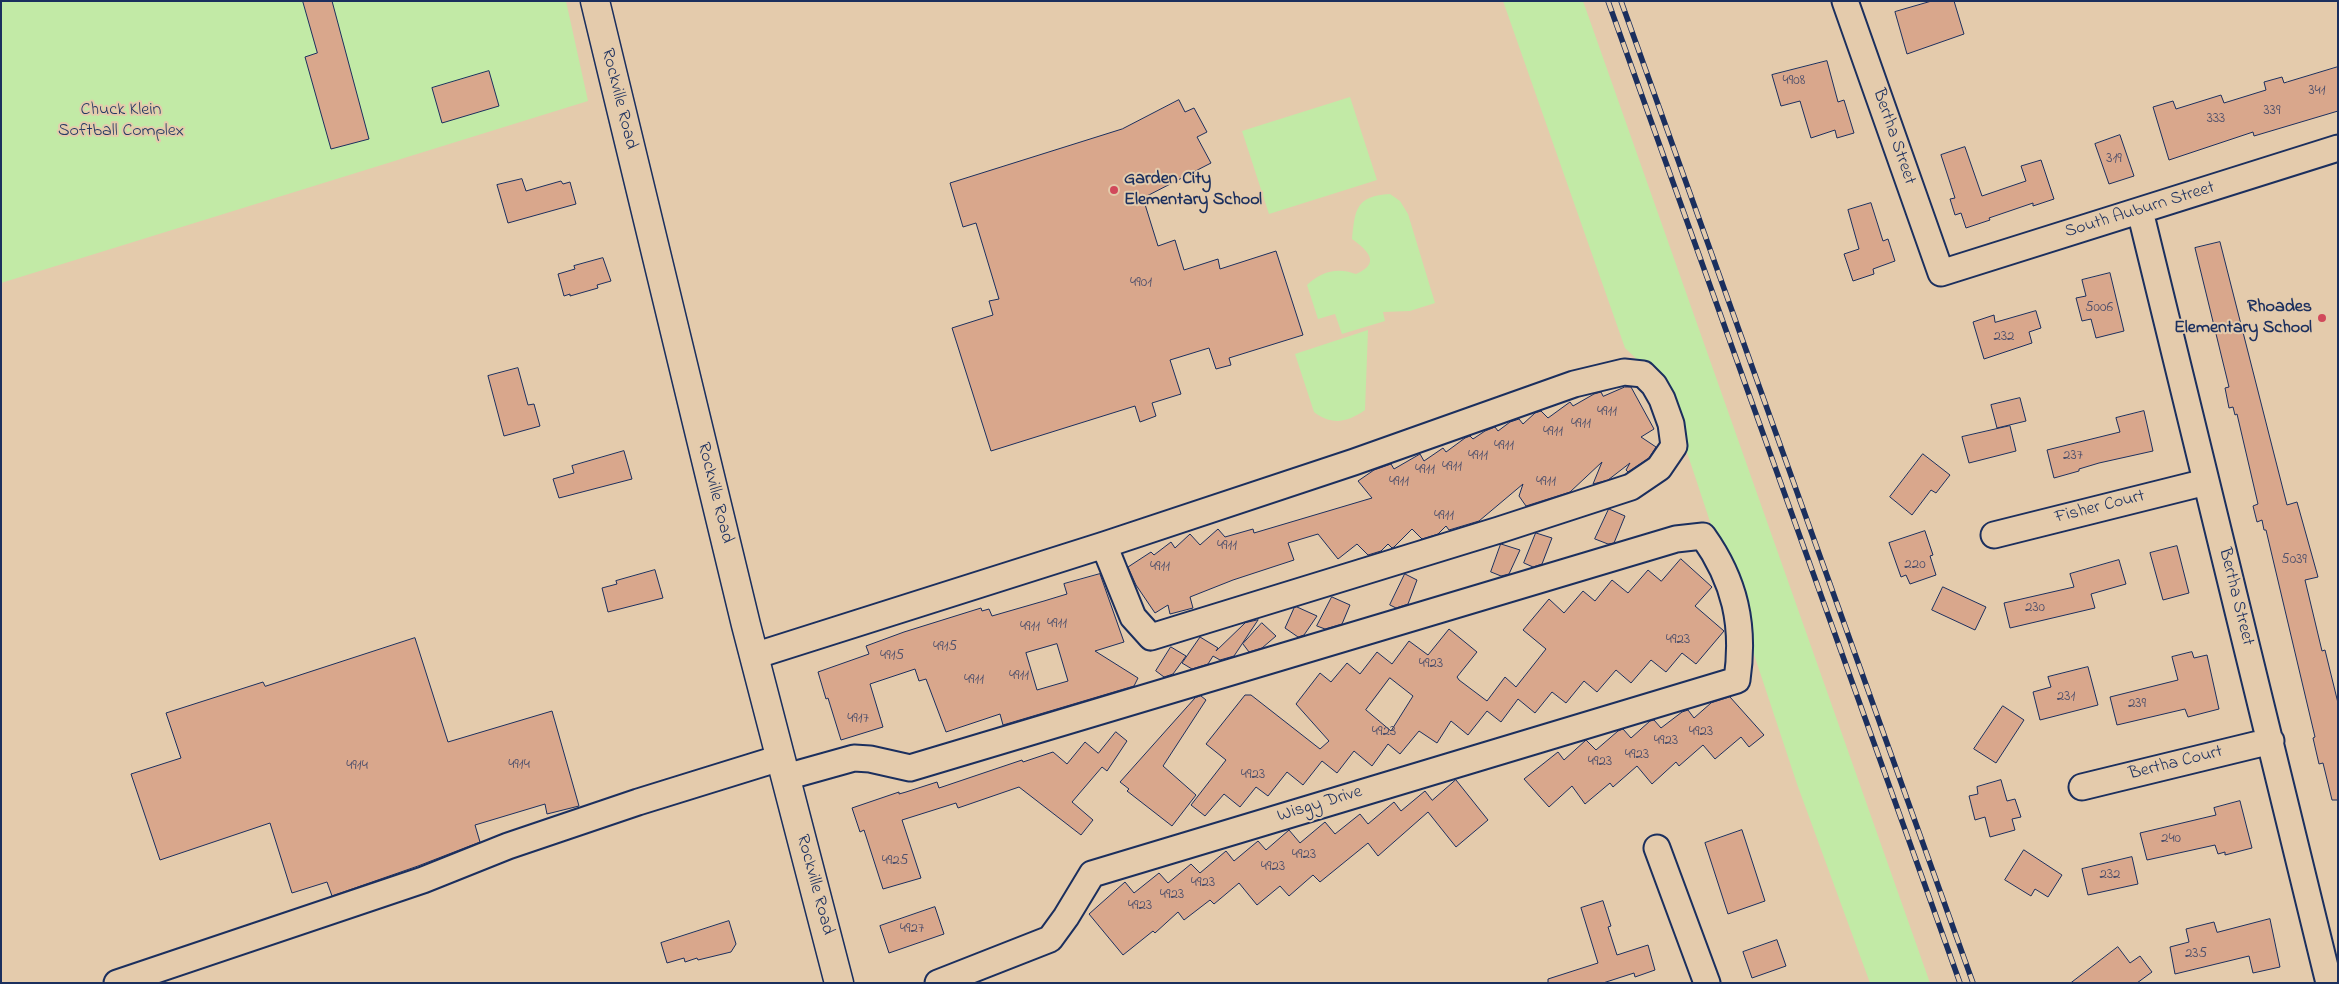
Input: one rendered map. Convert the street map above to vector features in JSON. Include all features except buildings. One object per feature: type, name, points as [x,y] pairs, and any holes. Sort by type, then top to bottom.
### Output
[{"type":"main road","name":"Rockville Road","points":[[595,1],[754,656],[839,983]]},
{"type":"street","name":"Bertha Street","points":[[1845,1],[1941,273]]},
{"type":"street","name":"South Auburn Street","points":[[1941,273],[2338,148]]},
{"type":"street","name":"Bertha Street","points":[[2140,211],[2329,983]]},
{"type":"street","points":[[754,656],[1104,545],[1354,462],[1574,384],[1624,372],[1643,374],[1654,385],[1672,424],[1674,446],[1659,468],[1631,487],[1499,530],[1151,637],[1132,616],[1104,545]]},
{"type":"street","name":"Fisher Court","points":[[1994,535],[2206,482]]},
{"type":"street","name":"Wisgy Drive","points":[[783,767],[854,758],[870,759],[910,768],[1676,538],[1703,536],[1718,557],[1733,596],[1741,630],[1737,680],[1092,874],[1066,918],[1050,940],[938,983]]},
{"type":"street","name":"Bertha Court","points":[[2082,787],[2271,741]]},
{"type":"street","points":[[117,983],[423,880],[508,846],[638,802],[783,767]]},
{"type":"street","points":[[1657,848],[1706,983]]},
{"type":"green space","name":"Chuck Klein Softball Complex","points":[[1,1],[566,1],[588,101],[1,283]]},
{"type":"green space","points":[[1503,1],[1583,1],[1930,983],[1870,983],[1797,784],[1665,386],[1625,348]]},
{"type":"green space","points":[[1350,97],[1377,180],[1269,214],[1242,131]]},
{"type":"green space","points":[[1390,194],[1400,201],[1408,214],[1435,303],[1410,311],[1383,312],[1385,321],[1342,334],[1335,314],[1318,319],[1307,285],[1318,276],[1330,272],[1343,271],[1356,274],[1364,270],[1370,261],[1369,256],[1352,239],[1356,212],[1364,201],[1379,195]]},
{"type":"green space","points":[[1368,330],[1365,410],[1346,420],[1340,421],[1327,419],[1314,412],[1295,354]]},
{"type":"railway","points":[[1608,1],[1960,983]]},
{"type":"railway","points":[[1621,1],[1973,983]]},
{"type":"place","name":"Garden City Elementary School","points":[[1114,190]]},
{"type":"place","name":"Rhoades Elementary School","points":[[2322,318]]}]
